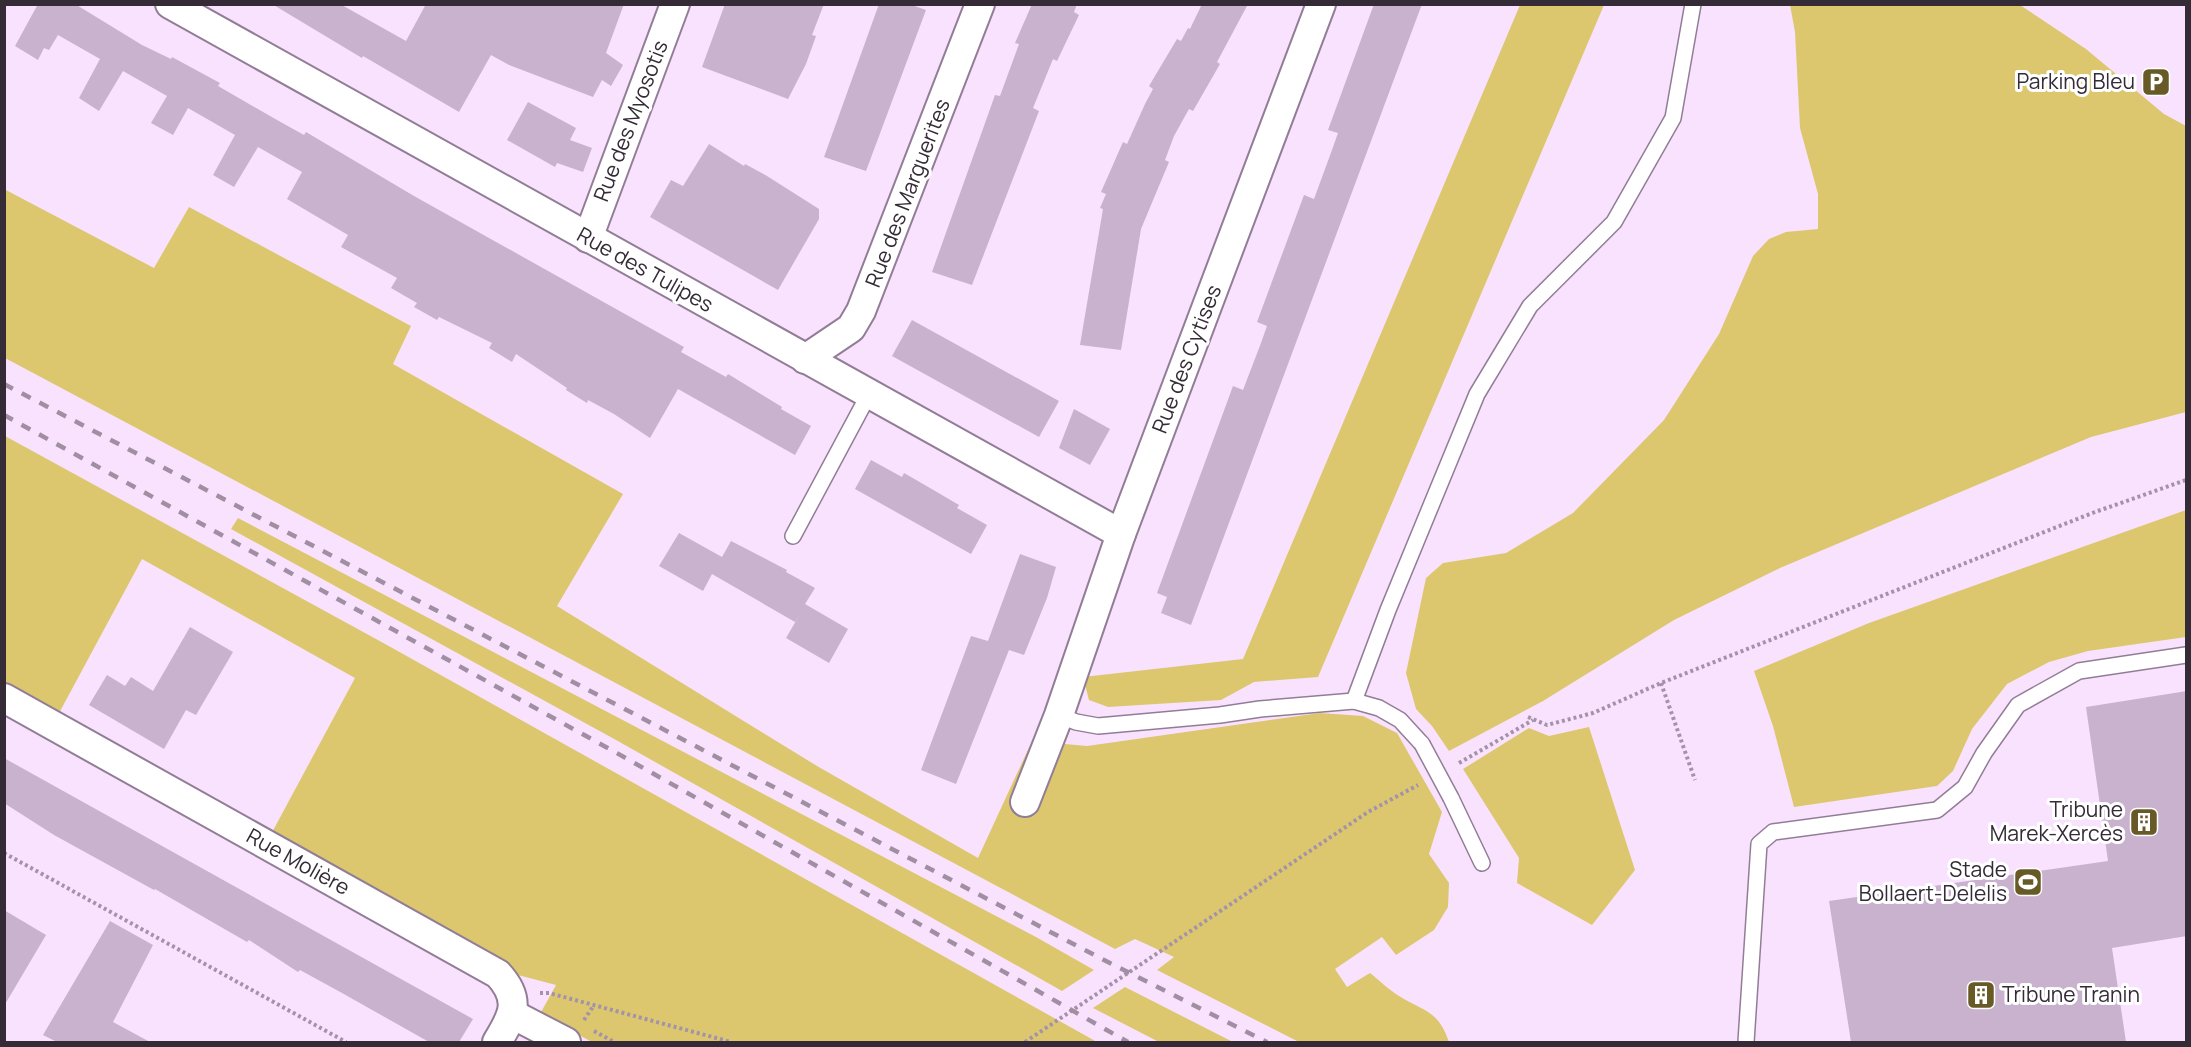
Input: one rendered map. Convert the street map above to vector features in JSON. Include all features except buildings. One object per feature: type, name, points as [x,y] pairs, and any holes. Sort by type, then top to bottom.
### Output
[{"type":"street","name":"Rue des Tulipes","points":[[170,4],[1121,534]]},
{"type":"street","name":"Rue des Myosotis","points":[[588,238],[675,4]]},
{"type":"street","name":"Rue des Marguerites","points":[[805,359],[851,328],[861,311],[980,4]]},
{"type":"street","name":"Rue des Cytises","points":[[1025,802],[1059,715],[1121,534],[1321,4]]},
{"type":"street","name":"Rue Molière","points":[[4,698],[498,974],[512,1004],[566,1042]]},
{"type":"street","points":[[497,1042],[512,1004]]},
{"type":"lane","points":[[1354,701],[1388,610],[1477,394],[1530,306],[1614,222],[1673,118],[1693,4]]},
{"type":"lane","points":[[793,536],[852,430],[869,394]]},
{"type":"lane","points":[[1746,1042],[1759,844],[1773,832],[1937,810],[1965,787],[1983,753],[2018,705],[2079,671],[2187,656]]},
{"type":"lane","points":[[1059,715],[1076,722],[1098,726],[1220,715],[1260,708],[1354,701],[1379,708],[1400,720],[1422,744],[1482,863]]},
{"type":"path","points":[[1528,717],[1547,725],[1593,713],[1661,683],[2095,512],[2187,480]]},
{"type":"path","points":[[1661,683],[1695,780]]},
{"type":"path","points":[[1451,768],[1534,720]]},
{"type":"path","points":[[1025,1042],[1368,812],[1420,785]]},
{"type":"path","points":[[4,853],[346,1042]]},
{"type":"path","points":[[512,1004],[549,993],[731,1042]]},
{"type":"shaded area","points":[[1520,5],[1604,5],[1318,677],[1254,682],[1221,700],[1108,707],[1089,700],[1083,677],[1243,659]]},
{"type":"shaded area","points":[[1790,5],[2020,5],[2086,49],[2164,114],[2186,126],[2186,412],[2091,437],[1780,568],[1674,620],[1543,701],[1449,751],[1432,726],[1416,709],[1406,673],[1426,578],[1443,563],[1506,553],[1573,513],[1664,420],[1719,334],[1753,256],[1769,239],[1786,232],[1818,229],[1818,194],[1800,128],[1795,32]]},
{"type":"shaded area","points":[[4,189],[154,268],[189,207],[411,326],[393,364],[623,494],[557,606],[817,766],[978,858],[1032,741],[1087,746],[1320,713],[1363,716],[1397,733],[1442,812],[1429,854],[1449,883],[1448,907],[1434,930],[1396,955],[1382,937],[1335,969],[1347,987],[1370,973],[1395,994],[1430,1013],[1445,1031],[1449,1042],[1299,1042],[1157,970],[1174,957],[1135,939],[1115,949],[5,358]]},
{"type":"shaded area","points":[[5,436],[387,645],[1097,1042],[592,1042],[540,1014],[556,985],[518,975],[269,838],[355,678],[142,559],[58,715],[5,685]]},
{"type":"shaded area","points":[[2186,510],[2186,637],[2088,651],[2049,662],[2007,684],[1972,729],[1953,771],[1937,786],[1794,807],[1773,726],[1754,671],[1869,623]]},
{"type":"shaded area","points":[[238,518],[1036,937],[1094,970],[1062,991],[616,740],[231,529]]},
{"type":"shaded area","points":[[1589,727],[1635,870],[1592,925],[1517,883],[1519,858],[1463,769],[1529,728],[1549,736]]},
{"type":"shaded area","points":[[1125,987],[1233,1042],[1159,1042],[1093,1008]]},
{"type":"railway","points":[[4,384],[1104,960],[1267,1042]]},
{"type":"railway","points":[[4,415],[615,752],[1128,1042]]},
{"type":"place","name":"Parking Bleu","points":[[2156,82]]},
{"type":"place","name":"Tribune Marek-Xercès","points":[[2144,822]]},
{"type":"place","name":"Stade Bollaert-Delelis","points":[[2028,882]]},
{"type":"place","name":"Tribune Tranin","points":[[1981,995]]}]
